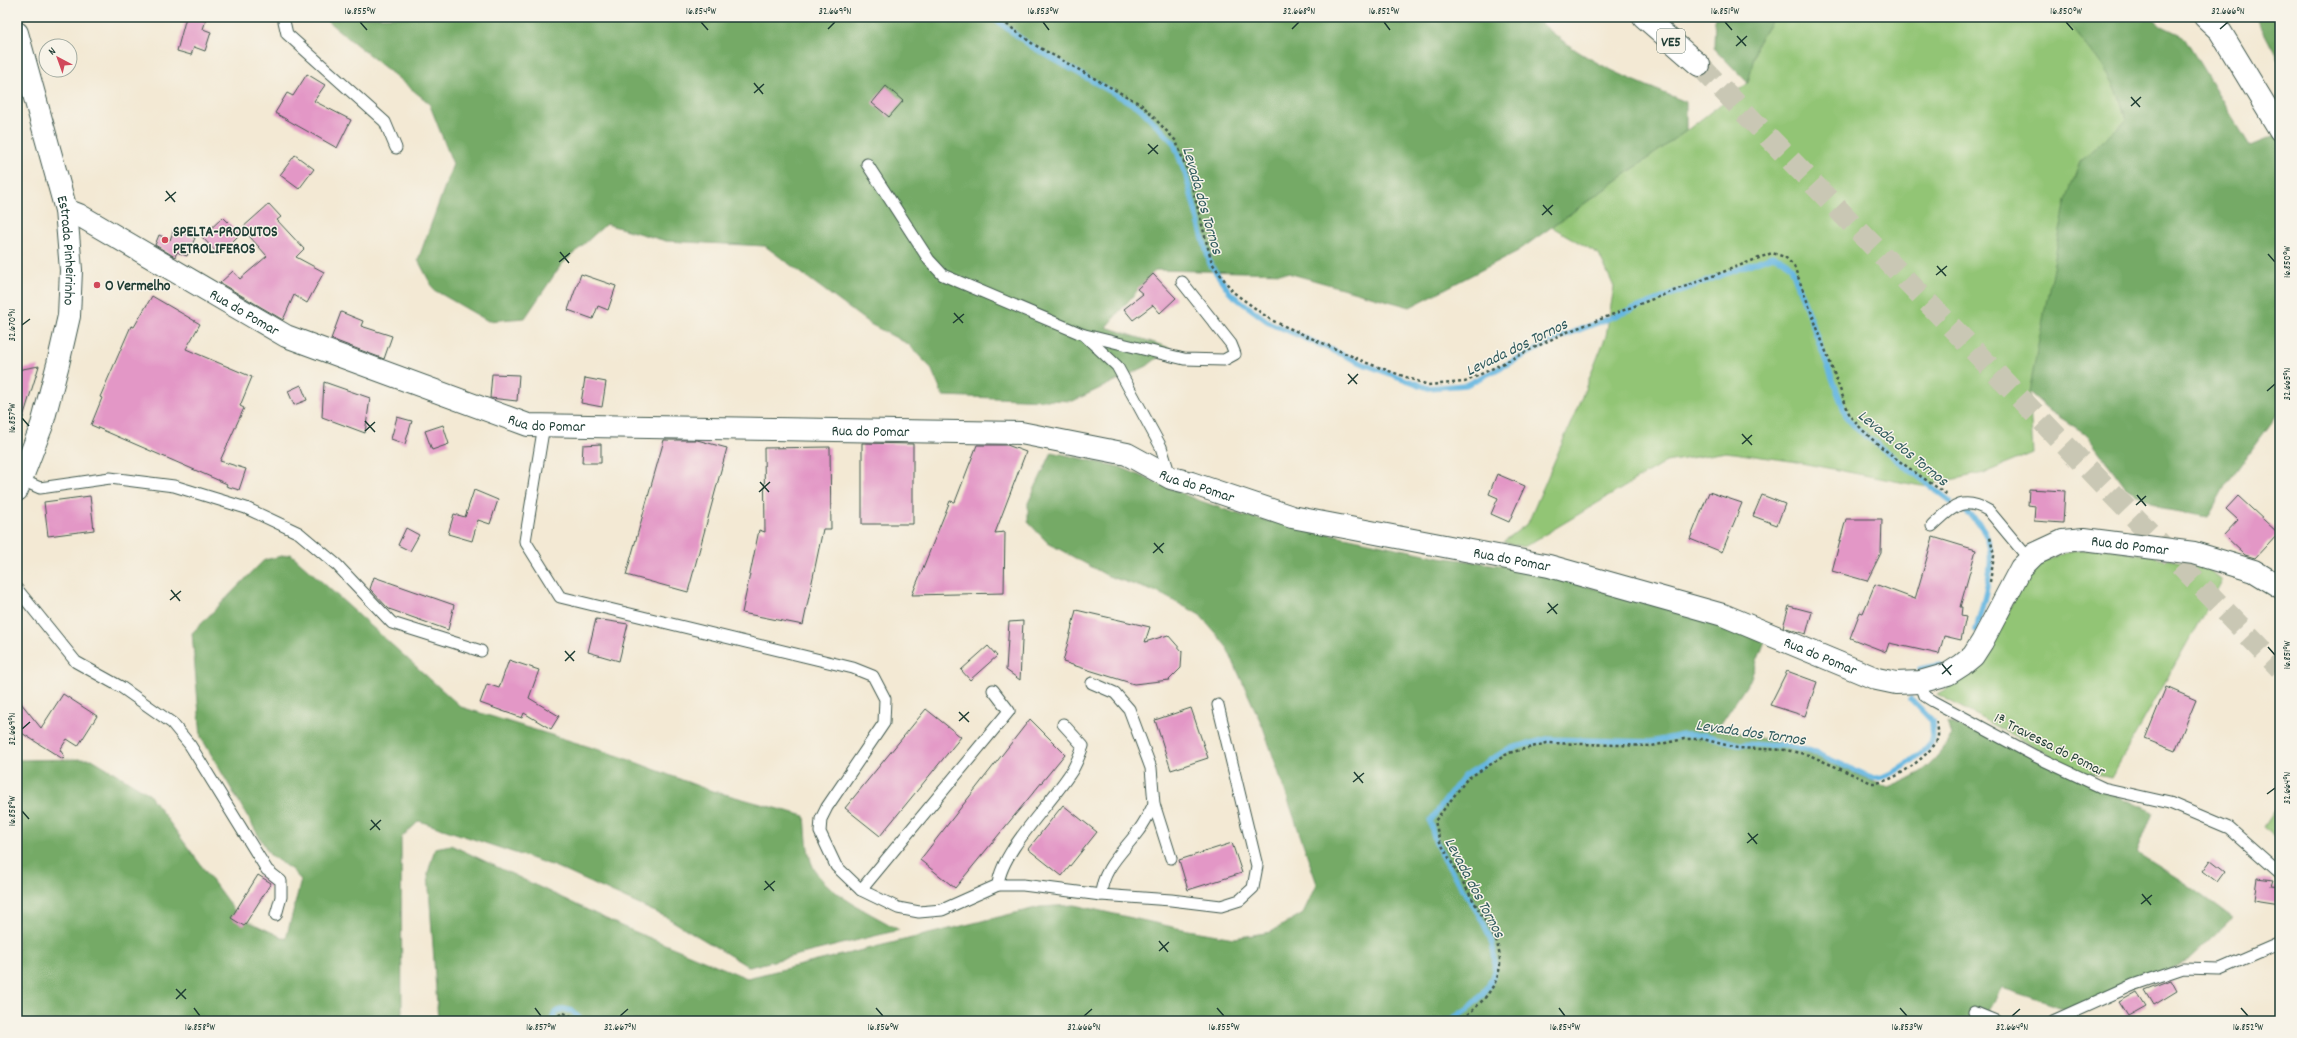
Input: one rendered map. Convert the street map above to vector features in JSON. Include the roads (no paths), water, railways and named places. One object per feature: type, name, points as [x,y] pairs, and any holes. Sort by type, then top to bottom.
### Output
[{"type":"street","name":"VE5","points":[[1644,17],[1699,65]]},
{"type":"street","points":[[2206,17],[2220,31],[2280,130]]},
{"type":"street","name":"Estrada Pinheirinho","points":[[17,34],[66,210],[71,270],[69,316],[42,425],[19,485]]},
{"type":"street","name":"Rua do Pomar","points":[[66,210],[78,215],[286,336],[528,425],[1021,433],[1127,454],[1171,478],[1191,482],[1292,517],[1549,566],[1723,615],[1877,679],[1922,689],[1948,674],[1973,656],[2021,568],[2030,559],[2053,544],[2074,539],[2084,539],[2194,553],[2254,570],[2280,587]]},
{"type":"lane","points":[[283,17],[287,34],[385,122],[396,148]]},
{"type":"lane","points":[[867,164],[929,260],[943,275],[1084,335],[1184,359],[1224,360],[1234,354],[1231,344],[1182,282]]},
{"type":"lane","points":[[1084,335],[1117,366],[1161,447],[1171,478]]},
{"type":"lane","points":[[544,425],[525,541],[560,597],[853,668],[873,676],[885,699],[884,724],[827,807],[821,819],[820,832],[836,866],[861,890],[898,908],[919,912],[942,910],[998,885],[1023,885],[1101,895],[1171,900],[1221,906],[1240,900],[1253,888],[1257,866],[1218,705]]},
{"type":"lane","points":[[19,485],[40,488],[110,478],[166,485],[246,508],[299,533],[337,565],[392,623],[481,651]]},
{"type":"lane","points":[[1932,526],[1960,504],[1968,503],[1980,506],[1989,511],[2030,559]]},
{"type":"lane","points":[[17,589],[76,662],[121,687],[172,723],[190,745],[267,870],[281,881],[282,898],[276,914]]},
{"type":"lane","points":[[1092,683],[1115,693],[1129,709],[1151,768],[1154,804],[1171,858]]},
{"type":"lane","name":"1ª Travessa do Pomar","points":[[1922,689],[2035,756],[2103,788],[2170,803],[2229,828],[2280,873]]},
{"type":"lane","points":[[861,890],[1009,711],[993,690]]},
{"type":"lane","points":[[998,885],[999,874],[1011,852],[1073,769],[1083,746],[1063,724]]},
{"type":"lane","points":[[1101,895],[1102,885],[1108,869],[1140,829],[1154,804]]},
{"type":"lane","points":[[2053,1021],[2133,986],[2182,968],[2220,969],[2280,943]]},
{"type":"lane","points":[[1974,1012],[1996,1021]]},
{"type":"waterway","name":"Levada dos Tornos","points":[[992,17],[1031,46],[1140,108],[1174,143],[1186,176],[1210,264],[1231,294],[1270,323],[1366,365],[1428,388],[1466,385],[1563,336],[1772,256],[1784,260],[1791,267],[1847,418],[1857,429],[1950,501]]},
{"type":"waterway","name":"Levada dos Tornos","points":[[1962,510],[1979,524],[1986,535],[1990,547],[1989,576],[1976,630]]},
{"type":"waterway","name":"Levada dos Tornos","points":[[1920,669],[1940,665]]},
{"type":"waterway","name":"Levada dos Tornos","points":[[1448,1021],[1477,1001],[1491,980],[1495,959],[1490,937],[1479,915],[1450,869],[1437,845],[1430,821],[1464,776],[1508,749],[1547,739],[1651,742],[1683,735],[1704,735],[1738,744],[1787,746],[1810,751],[1873,778],[1880,777],[1889,775],[1907,764],[1923,751],[1933,738],[1932,721],[1911,699]]},
{"type":"waterway","name":"Levada dos Tornos","points":[[552,1021],[555,1013],[563,1009],[572,1011],[582,1021]]},
{"type":"tunnel","points":[[1699,65],[2280,668]]},
{"type":"place","name":"SPELTA-PRODUTOS PETROLIFEROS","points":[[165,240]]},
{"type":"place","name":"O Vermelho","points":[[97,285]]}]
